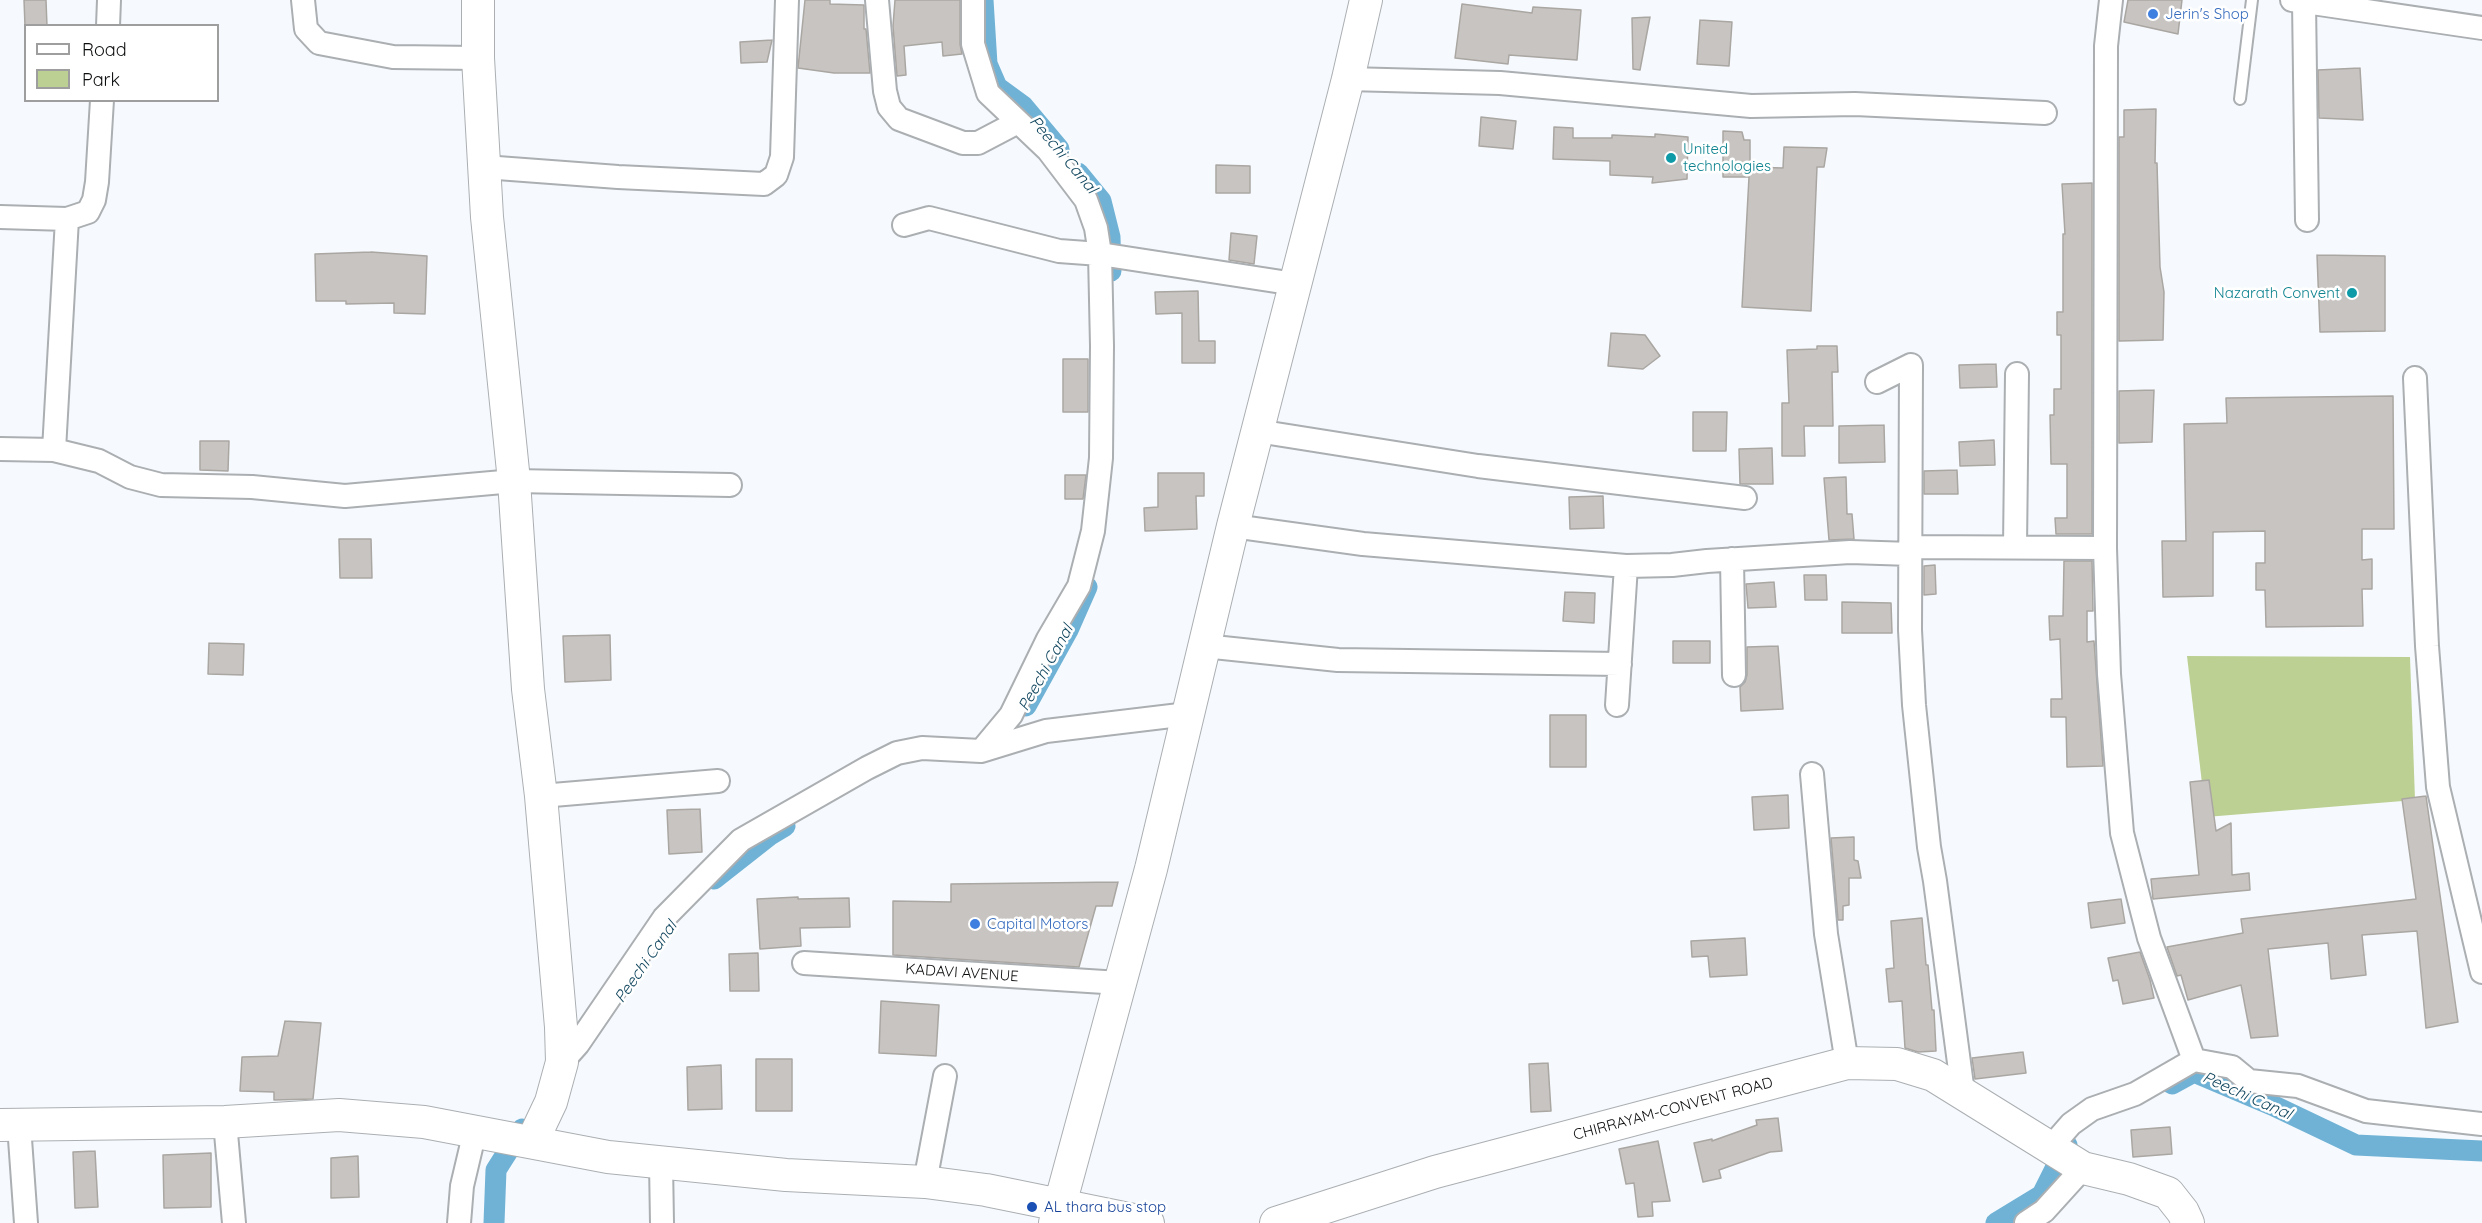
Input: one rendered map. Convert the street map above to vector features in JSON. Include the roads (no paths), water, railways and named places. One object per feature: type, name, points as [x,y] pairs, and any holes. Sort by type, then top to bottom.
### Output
[{"type":"street","points":[[108,24],[109,0]]},
{"type":"street","points":[[478,0],[478,58],[487,217],[514,481],[528,689],[541,796],[557,1080]]},
{"type":"street","points":[[484,167],[630,178],[764,184],[776,175],[782,157],[787,0]]},
{"type":"street","points":[[877,0],[885,91],[889,107],[899,119],[963,143],[978,143],[1018,122]]},
{"type":"street","points":[[973,0],[973,44],[988,93],[1048,150],[1086,200],[1096,228],[1100,254],[1101,458],[1093,531],[1079,586],[1048,639],[1011,715],[981,751]]},
{"type":"street","points":[[1058,1214],[1151,869],[1233,526],[1348,79],[1366,0]]},
{"type":"street","points":[[2111,0],[2106,46],[2105,548],[2109,674],[2122,833],[2149,938],[2194,1060]]},
{"type":"street","points":[[298,1],[306,29],[320,43],[393,57],[478,58]]},
{"type":"street","points":[[2307,220],[2298,1],[2482,28]]},
{"type":"street","points":[[1348,79],[1500,83],[1752,106],[1855,104],[2045,113]]},
{"type":"street","points":[[0,217],[67,219],[88,212],[94,200],[97,182],[102,102]]},
{"type":"street","points":[[904,225],[929,218],[1059,251],[1100,254],[1295,284]]},
{"type":"street","points":[[54,450],[67,219]]},
{"type":"street","points":[[1877,382],[1911,365],[1910,630],[1914,705],[1929,846],[1963,1093]]},
{"type":"street","points":[[2015,547],[2017,374]]},
{"type":"street","points":[[2415,378],[2427,646],[2438,787],[2482,972]]},
{"type":"street","points":[[1257,431],[1478,466],[1745,498]]},
{"type":"street","points":[[0,449],[54,450],[99,461],[130,477],[161,485],[252,487],[345,496],[514,481],[730,485]]},
{"type":"street","points":[[1233,526],[1362,544],[1626,566],[1672,566],[1732,559],[1850,552],[2015,547],[2105,548]]},
{"type":"street","points":[[1732,559],[1734,675]]},
{"type":"street","points":[[1617,705],[1626,566]]},
{"type":"street","points":[[1204,646],[1338,660],[1620,663]]},
{"type":"street","points":[[459,1223],[462,1185],[509,1138],[557,1080],[578,1044],[664,918],[741,840],[897,753],[922,748],[981,751],[1046,731],[1188,714]]},
{"type":"street","points":[[1812,774],[1826,934],[1847,1063]]},
{"type":"street","points":[[541,796],[718,781]]},
{"type":"street","name":"KADAVI AVENUE","points":[[804,963],[1120,983]]},
{"type":"street","points":[[2026,1223],[2044,1211],[2066,1158],[2071,1124],[2092,1109],[2135,1094],[2194,1060],[2232,1067],[2249,1081],[2298,1086],[2366,1111],[2429,1120],[2482,1124]]},
{"type":"street","name":"CHIRRAYAM-CONVENT ROAD","points":[[1276,1223],[1435,1173],[1847,1063],[1897,1064],[1933,1075],[2066,1158],[2168,1193],[2183,1212],[2188,1223]]},
{"type":"street","points":[[925,1182],[945,1076]]},
{"type":"street","points":[[26,1223],[10,1125],[225,1122],[339,1115],[424,1122],[608,1157],[786,1175],[925,1182],[986,1190],[1058,1214],[1148,1223]]},
{"type":"street","points":[[225,1122],[234,1223]]},
{"type":"street","points":[[661,1163],[662,1223]]},
{"type":"lane","points":[[2241,99],[2252,0]]},
{"type":"waterway","name":"Peechi Canal","points":[[983,0],[987,64],[997,87],[1023,106],[1059,149]]},
{"type":"waterway","name":"Peechi Canal","points":[[1078,173],[1101,201],[1110,237],[1111,271]]},
{"type":"waterway","name":"Peechi Canal","points":[[1026,706],[1068,630],[1087,587]]},
{"type":"waterway","name":"Peechi Canal","points":[[714,879],[785,826]]},
{"type":"waterway","name":"Peechi Canal","points":[[2172,1084],[2194,1072],[2272,1105],[2356,1145],[2482,1151]]},
{"type":"waterway","name":"Peechi Canal","points":[[494,1223],[496,1170],[522,1129]]},
{"type":"waterway","name":"Peechi Canal","points":[[1996,1223],[2042,1195],[2067,1145]]},
{"type":"place","name":"Jerin's Shop","points":[[2153,14]]},
{"type":"place","name":"United technologies","points":[[1671,158]]},
{"type":"place","name":"Nazarath Convent","points":[[2352,293]]},
{"type":"place","name":"Capital Motors","points":[[975,924]]},
{"type":"place","name":"AL thara bus stop","points":[[1032,1207]]}]
